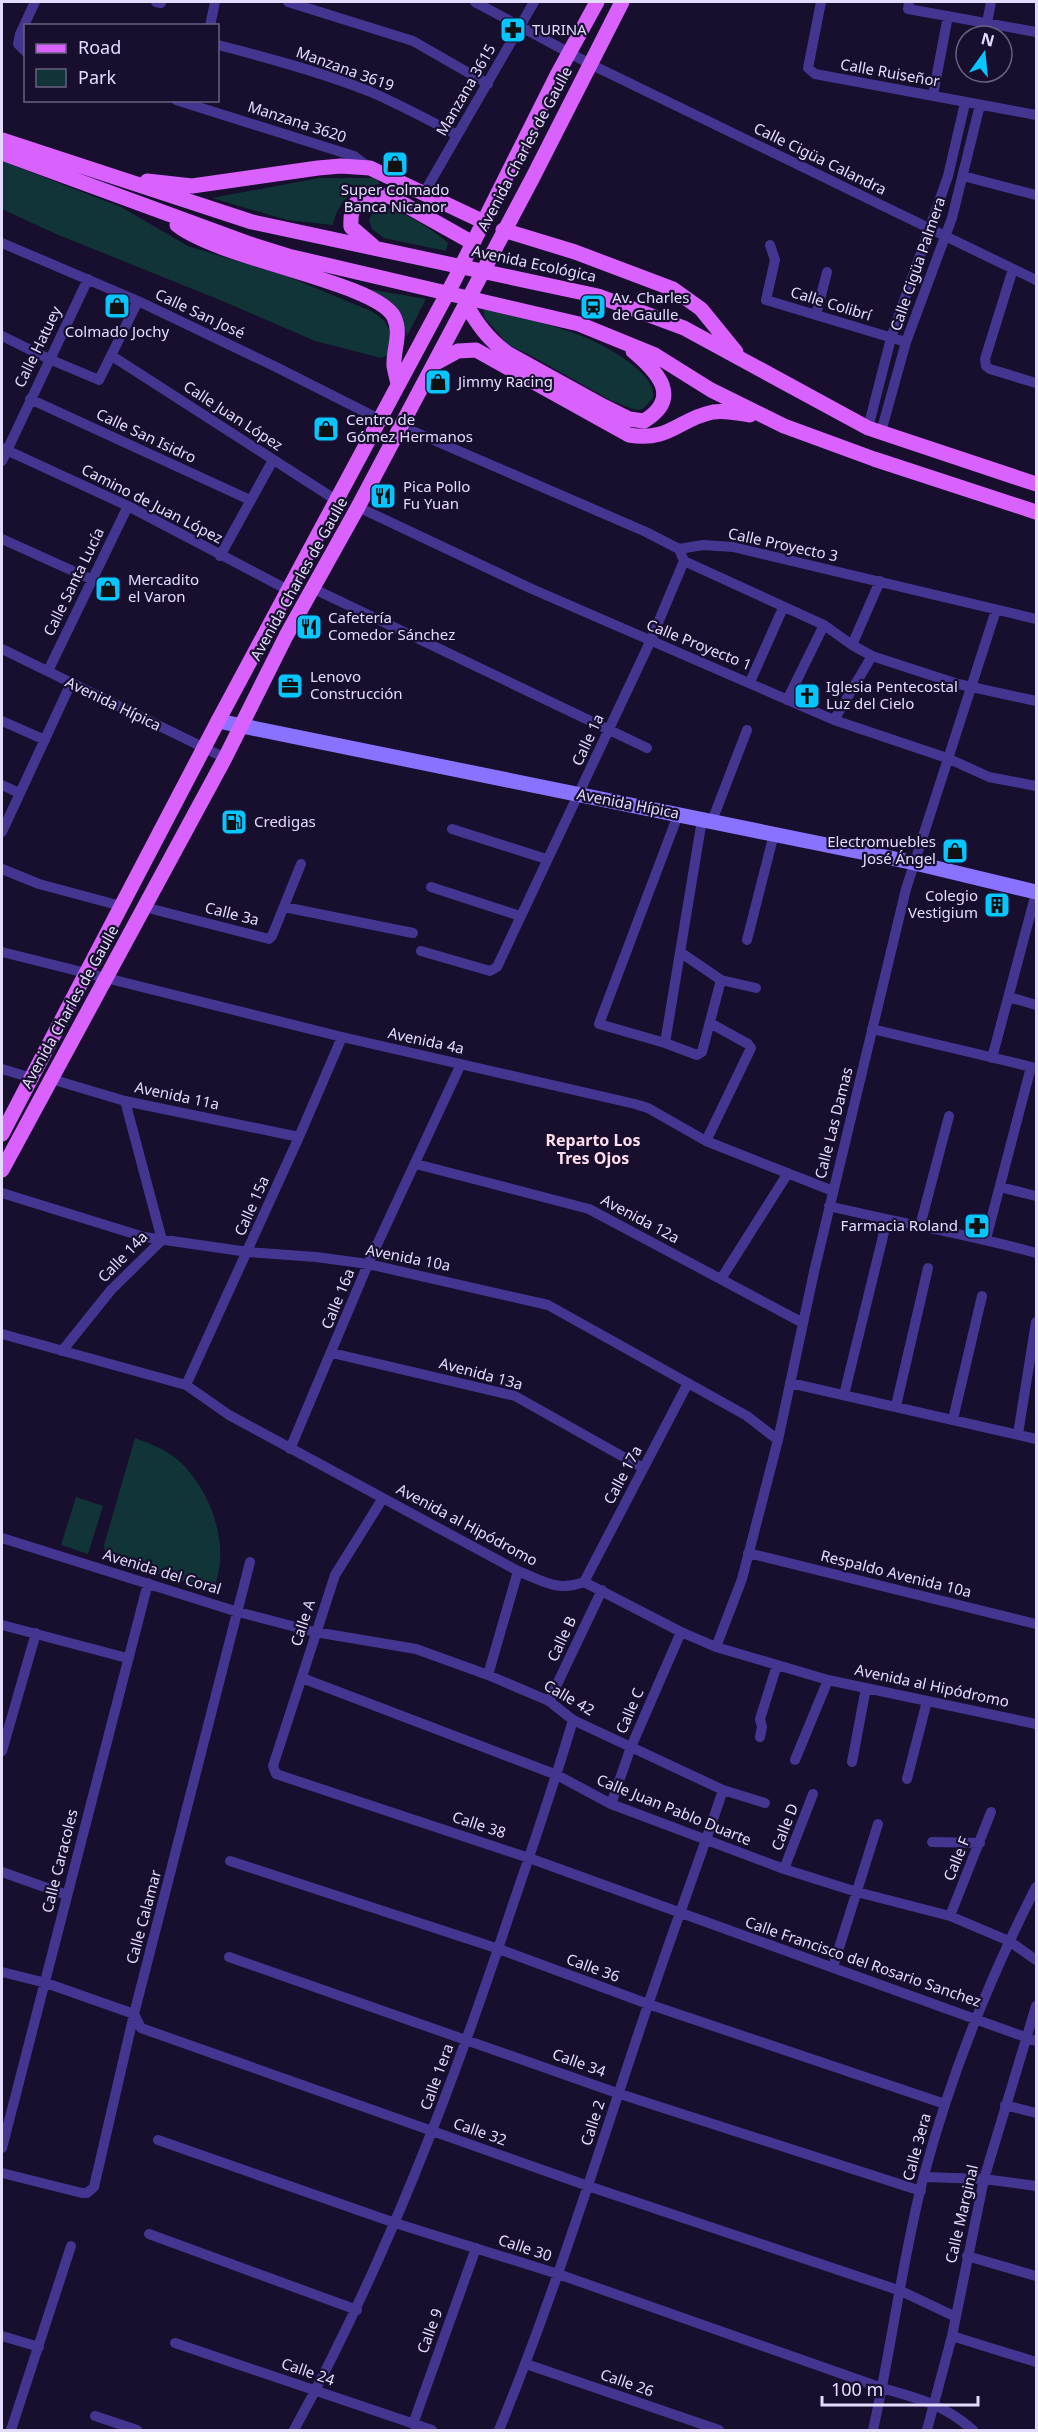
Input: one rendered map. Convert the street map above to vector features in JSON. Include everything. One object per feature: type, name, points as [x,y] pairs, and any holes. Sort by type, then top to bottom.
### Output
[{"type":"main road","name":"Avenida Charles de Gaulle","points":[[2,1134],[218,721],[381,420],[569,52],[597,2]]},
{"type":"main road","name":"Avenida Charles de Gaulle","points":[[2,1170],[225,758],[312,588],[358,507],[466,304],[622,2]]},
{"type":"main road","name":"Avenida Ecológica","points":[[2,140],[252,222],[598,296],[684,328],[874,430],[1036,484]]},
{"type":"main road","points":[[2,153],[288,256],[579,324],[656,355],[711,390],[784,426],[874,459],[1036,512]]},
{"type":"main road","points":[[127,182],[147,180],[192,186],[318,168],[340,166],[370,168],[484,222]]},
{"type":"main road","points":[[378,250],[351,227],[350,215],[356,203],[366,195],[391,197],[473,243]]},
{"type":"main road","points":[[161,212],[180,227],[204,241],[238,254],[364,293],[383,304],[393,316],[397,326],[394,366],[398,384]]},
{"type":"main road","points":[[503,230],[575,252],[673,289],[701,309],[741,359]]},
{"type":"main road","points":[[466,304],[481,330],[507,353],[629,419],[644,421],[660,408],[665,394],[662,382],[653,368],[617,338]]},
{"type":"main road","points":[[434,364],[458,351],[476,350],[629,435],[643,438],[665,434],[715,411],[765,417]]},
{"type":"street","points":[[24,24],[34,2]]},
{"type":"street","points":[[210,24],[215,2]]},
{"type":"street","points":[[288,2],[413,41],[488,84]]},
{"type":"street","name":"Calle Cigüa Calandra","points":[[475,2],[590,64],[1036,280]]},
{"type":"street","name":"Manzana 3615","points":[[424,193],[534,2]]},
{"type":"street","name":"Calle Ruiseñor","points":[[821,2],[808,68],[811,71],[824,76],[1036,115]]},
{"type":"street","points":[[987,23],[990,2]]},
{"type":"street","points":[[908,5],[948,16],[1036,32]]},
{"type":"street","points":[[933,95],[948,16]]},
{"type":"street","points":[[22,48],[20,34],[24,25]]},
{"type":"street","name":"Manzana 3619","points":[[219,45],[274,59],[334,78],[380,96],[457,135]]},
{"type":"street","name":"Calle Cigüa Palmera","points":[[874,430],[891,338],[948,176],[965,102]]},
{"type":"street","name":"Manzana 3620","points":[[193,103],[354,156],[370,168]]},
{"type":"street","name":"Calle Cigüa Palmera","points":[[874,430],[952,218],[980,105]]},
{"type":"street","points":[[963,176],[1036,195]]},
{"type":"street","name":"Calle San José","points":[[2,243],[138,301],[381,420]]},
{"type":"street","name":"Calle Colibrí","points":[[770,245],[775,260],[766,300],[906,342]]},
{"type":"street","points":[[1013,269],[985,359],[986,366],[1036,383]]},
{"type":"street","points":[[816,315],[827,272]]},
{"type":"street","name":"Calle Hatuey","points":[[2,461],[4,449],[88,279]]},
{"type":"street","points":[[2,336],[99,380],[138,301]]},
{"type":"street","name":"Calle Juan López","points":[[112,356],[336,501]]},
{"type":"street","name":"Calle San Isidro","points":[[30,399],[250,500]]},
{"type":"street","points":[[401,426],[646,532],[679,549],[684,561],[824,625],[872,656],[922,674],[1036,701]]},
{"type":"street","name":"Camino de Juan López","points":[[4,449],[128,506],[288,590]]},
{"type":"street","points":[[220,556],[273,460]]},
{"type":"street","name":"Calle Santa Lucía","points":[[48,672],[128,506]]},
{"type":"street","name":"Calle Proyecto 1","points":[[358,507],[650,642],[750,682],[834,720],[947,758],[989,777],[1036,786]]},
{"type":"street","points":[[2,539],[93,580]]},
{"type":"street","name":"Calle Proyecto 3","points":[[679,549],[703,545],[733,547],[1036,619]]},
{"type":"street","name":"Calle 1a","points":[[421,951],[490,971],[497,967],[650,642],[684,561]]},
{"type":"street","points":[[852,645],[880,581]]},
{"type":"street","points":[[312,588],[647,748]]},
{"type":"street","points":[[750,682],[783,608]]},
{"type":"street","name":"Calle Las Damas","points":[[716,1647],[742,1579],[778,1440],[829,1206],[906,889],[996,610]]},
{"type":"street","points":[[787,700],[824,625]]},
{"type":"street","name":"Avenida Hípica","points":[[2,649],[225,758]]},
{"type":"street","points":[[834,720],[872,656]]},
{"type":"street","points":[[2,832],[71,683]]},
{"type":"street","points":[[2,721],[45,740]]},
{"type":"street","name":"Avenida Hípica","points":[[218,721],[915,863],[1036,892]]},
{"type":"street","points":[[665,1043],[680,952],[707,820],[747,730]]},
{"type":"street","points":[[2,785],[19,793]]},
{"type":"street","points":[[678,815],[599,1024],[699,1054],[702,1052],[721,980]]},
{"type":"street","points":[[452,830],[546,859]]},
{"type":"street","points":[[747,940],[774,834]]},
{"type":"street","name":"Calle 3a","points":[[144,907],[269,939],[301,864]]},
{"type":"street","points":[[2,869],[39,884],[121,906]]},
{"type":"street","points":[[431,887],[520,916]]},
{"type":"street","points":[[992,1058],[1036,892]]},
{"type":"street","points":[[284,907],[413,933]]},
{"type":"street","name":"Avenida 4a","points":[[2,952],[342,1037],[635,1104],[648,1108],[706,1141],[833,1191]]},
{"type":"street","points":[[680,952],[721,980],[756,988]]},
{"type":"street","points":[[1009,997],[1036,1005]]},
{"type":"street","points":[[706,1141],[751,1048],[748,1044],[710,1023]]},
{"type":"street","points":[[872,1029],[1034,1068],[986,1239]]},
{"type":"street","name":"Calle 15a","points":[[186,1386],[248,1252],[342,1037]]},
{"type":"street","name":"Calle 16a","points":[[290,1449],[368,1264],[461,1064]]},
{"type":"street","points":[[2,1069],[32,1078]]},
{"type":"street","name":"Avenida 11a","points":[[51,1079],[125,1101],[299,1137]]},
{"type":"street","name":"Calle 14a","points":[[62,1351],[111,1290],[162,1240],[125,1101]]},
{"type":"street","points":[[920,1226],[949,1116]]},
{"type":"street","name":"Avenida 12a","points":[[416,1164],[589,1209],[803,1323]]},
{"type":"street","points":[[721,1279],[788,1173]]},
{"type":"street","points":[[1000,1187],[1036,1196]]},
{"type":"street","name":"Avenida 10a","points":[[2,1193],[144,1238],[248,1252],[368,1264],[548,1305],[747,1416],[778,1440]]},
{"type":"street","points":[[829,1206],[986,1239],[1036,1253]]},
{"type":"street","points":[[844,1395],[887,1220]]},
{"type":"street","points":[[896,1407],[928,1268]]},
{"type":"street","points":[[953,1419],[982,1296]]},
{"type":"street","points":[[1018,1434],[1036,1322]]},
{"type":"street","name":"Avenida al Hipódromo","points":[[2,1334],[186,1386],[229,1415],[290,1449],[518,1571],[557,1586],[569,1587],[584,1582],[681,1632],[716,1647],[828,1680],[1036,1724]]},
{"type":"street","name":"Avenida 13a","points":[[332,1353],[515,1396],[643,1468]]},
{"type":"street","name":"Calle 17a","points":[[584,1582],[688,1383]]},
{"type":"street","points":[[790,1383],[1036,1438]]},
{"type":"street","name":"Calle A","points":[[273,1766],[335,1575],[383,1498]]},
{"type":"street","name":"Avenida del Coral","points":[[2,1538],[238,1612],[315,1632]]},
{"type":"street","name":"Respaldo Avenida 10a","points":[[748,1553],[1036,1624]]},
{"type":"street","name":"Calle Calamar","points":[[2,2174],[82,2193],[91,2191],[94,2187],[134,2014],[250,1562]]},
{"type":"street","points":[[488,1675],[518,1571]]},
{"type":"street","name":"Calle Caracoles","points":[[2,2148],[148,1583]]},
{"type":"street","name":"Calle B","points":[[549,1701],[602,1590]]},
{"type":"street","points":[[2,1625],[127,1658]]},
{"type":"street","name":"Calle 42","points":[[315,1632],[416,1650],[488,1675],[549,1701],[573,1720],[723,1790],[765,1803]]},
{"type":"street","name":"Calle C","points":[[611,1804],[631,1747],[681,1632]]},
{"type":"street","points":[[2,1751],[36,1633]]},
{"type":"street","points":[[760,1737],[762,1727],[759,1719],[777,1665]]},
{"type":"street","name":"Calle Juan Pablo Duarte","points":[[302,1678],[557,1775],[611,1804],[784,1869],[857,1892],[950,1916],[1009,1941],[1036,1960]]},
{"type":"street","points":[[795,1760],[828,1680]]},
{"type":"street","points":[[852,1762],[866,1688]]},
{"type":"street","points":[[907,1779],[927,1701]]},
{"type":"street","name":"Calle 1era","points":[[294,2430],[357,2310],[433,2132],[499,1949],[573,1720]]},
{"type":"street","name":"Calle 38","points":[[273,1766],[276,1774],[529,1858],[679,1913]]},
{"type":"street","name":"Calle 2","points":[[499,2430],[526,2364],[558,2274],[679,1913],[723,1790]]},
{"type":"street","name":"Calle D","points":[[784,1869],[813,1794]]},
{"type":"street","name":"Calle F","points":[[950,1916],[991,1812]]},
{"type":"street","points":[[833,1967],[878,1824]]},
{"type":"street","points":[[932,1842],[980,1843]]},
{"type":"street","name":"Calle 36","points":[[230,1861],[499,1949],[648,2004],[945,2104]]},
{"type":"street","points":[[2,1872],[67,1895]]},
{"type":"street","name":"Calle 3era","points":[[873,2430],[924,2176],[945,2104],[975,2018],[1036,1887]]},
{"type":"street","name":"Calle Francisco del Rosario Sanchez","points":[[679,1913],[1031,2039]]},
{"type":"street","name":"Calle 34","points":[[229,1957],[618,2093],[921,2191]]},
{"type":"street","name":"Calle 32","points":[[2,1972],[46,1983],[134,2014],[141,2028],[433,2132],[901,2291],[956,2317]]},
{"type":"street","name":"Calle Marginal","points":[[927,2430],[952,2336],[966,2256],[984,2179],[1005,2105],[1031,2039],[1036,2006]]},
{"type":"street","points":[[1005,2105],[1036,2113]]},
{"type":"street","name":"Calle 30","points":[[158,2140],[395,2223],[558,2274],[882,2388],[935,2404],[973,2430]]},
{"type":"street","points":[[924,2176],[984,2179],[1036,2186]]},
{"type":"street","points":[[149,2234],[357,2310]]},
{"type":"street","points":[[11,2430],[71,2246]]},
{"type":"street","name":"Calle 9","points":[[413,2424],[476,2248]]},
{"type":"street","points":[[966,2256],[1036,2276]]},
{"type":"street","points":[[2,2336],[39,2347]]},
{"type":"street","points":[[952,2336],[1036,2362]]},
{"type":"street","name":"Calle 24","points":[[175,2343],[432,2430]]},
{"type":"street","name":"Calle 26","points":[[526,2364],[719,2430]]},
{"type":"street","points":[[95,2416],[137,2430]]},
{"type":"green space","points":[[2,161],[121,207],[188,246],[289,277],[371,311],[387,324],[389,329],[388,355],[381,358],[315,341],[56,234],[2,209]]},
{"type":"green space","points":[[319,178],[376,178],[380,184],[363,188],[349,196],[339,208],[333,225],[287,220],[212,198]]},
{"type":"green space","points":[[379,207],[406,215],[425,226],[448,243],[446,251],[384,238],[372,229],[369,220]]},
{"type":"green space","points":[[345,285],[426,299],[407,336],[403,323]]},
{"type":"green space","points":[[483,310],[557,328],[600,344],[626,360],[647,379],[652,388],[653,398],[643,409],[635,410],[610,400],[508,345],[485,318]]},
{"type":"green space","points":[[135,1438],[173,1456],[184,1466],[202,1490],[215,1519],[220,1548],[220,1566],[214,1590],[110,1560],[105,1553],[104,1545]]},
{"type":"green space","points":[[76,1497],[103,1506],[88,1554],[61,1545]]},
{"type":"place","name":"TURINA","points":[[513,30]]},
{"type":"place","name":"Super Colmado Banca Nicanor","points":[[395,164]]},
{"type":"place","name":"Colmado Jochy","points":[[117,306]]},
{"type":"place","name":"Av. Charles de Gaulle","points":[[593,307]]},
{"type":"place","name":"Jimmy Racing","points":[[438,382]]},
{"type":"place","name":"Centro de Gómez Hermanos","points":[[326,429]]},
{"type":"place","name":"Pica Pollo Fu Yuan","points":[[383,496]]},
{"type":"place","name":"Mercadito el Varon","points":[[108,589]]},
{"type":"place","name":"Cafetería Comedor Sánchez","points":[[309,627]]},
{"type":"place","name":"Lenovo Construcción","points":[[290,686]]},
{"type":"place","name":"Iglesia Pentecostal Luz del Cielo","points":[[807,696]]},
{"type":"place","name":"Credigas","points":[[234,822]]},
{"type":"place","name":"Electromuebles José Ángel","points":[[955,851]]},
{"type":"place","name":"Colegio Vestigium","points":[[997,905]]},
{"type":"place","name":"Farmacia Roland","points":[[977,1226]]},
{"type":"district","name":"Reparto Los Tres Ojos","points":[[593,1149]]}]
